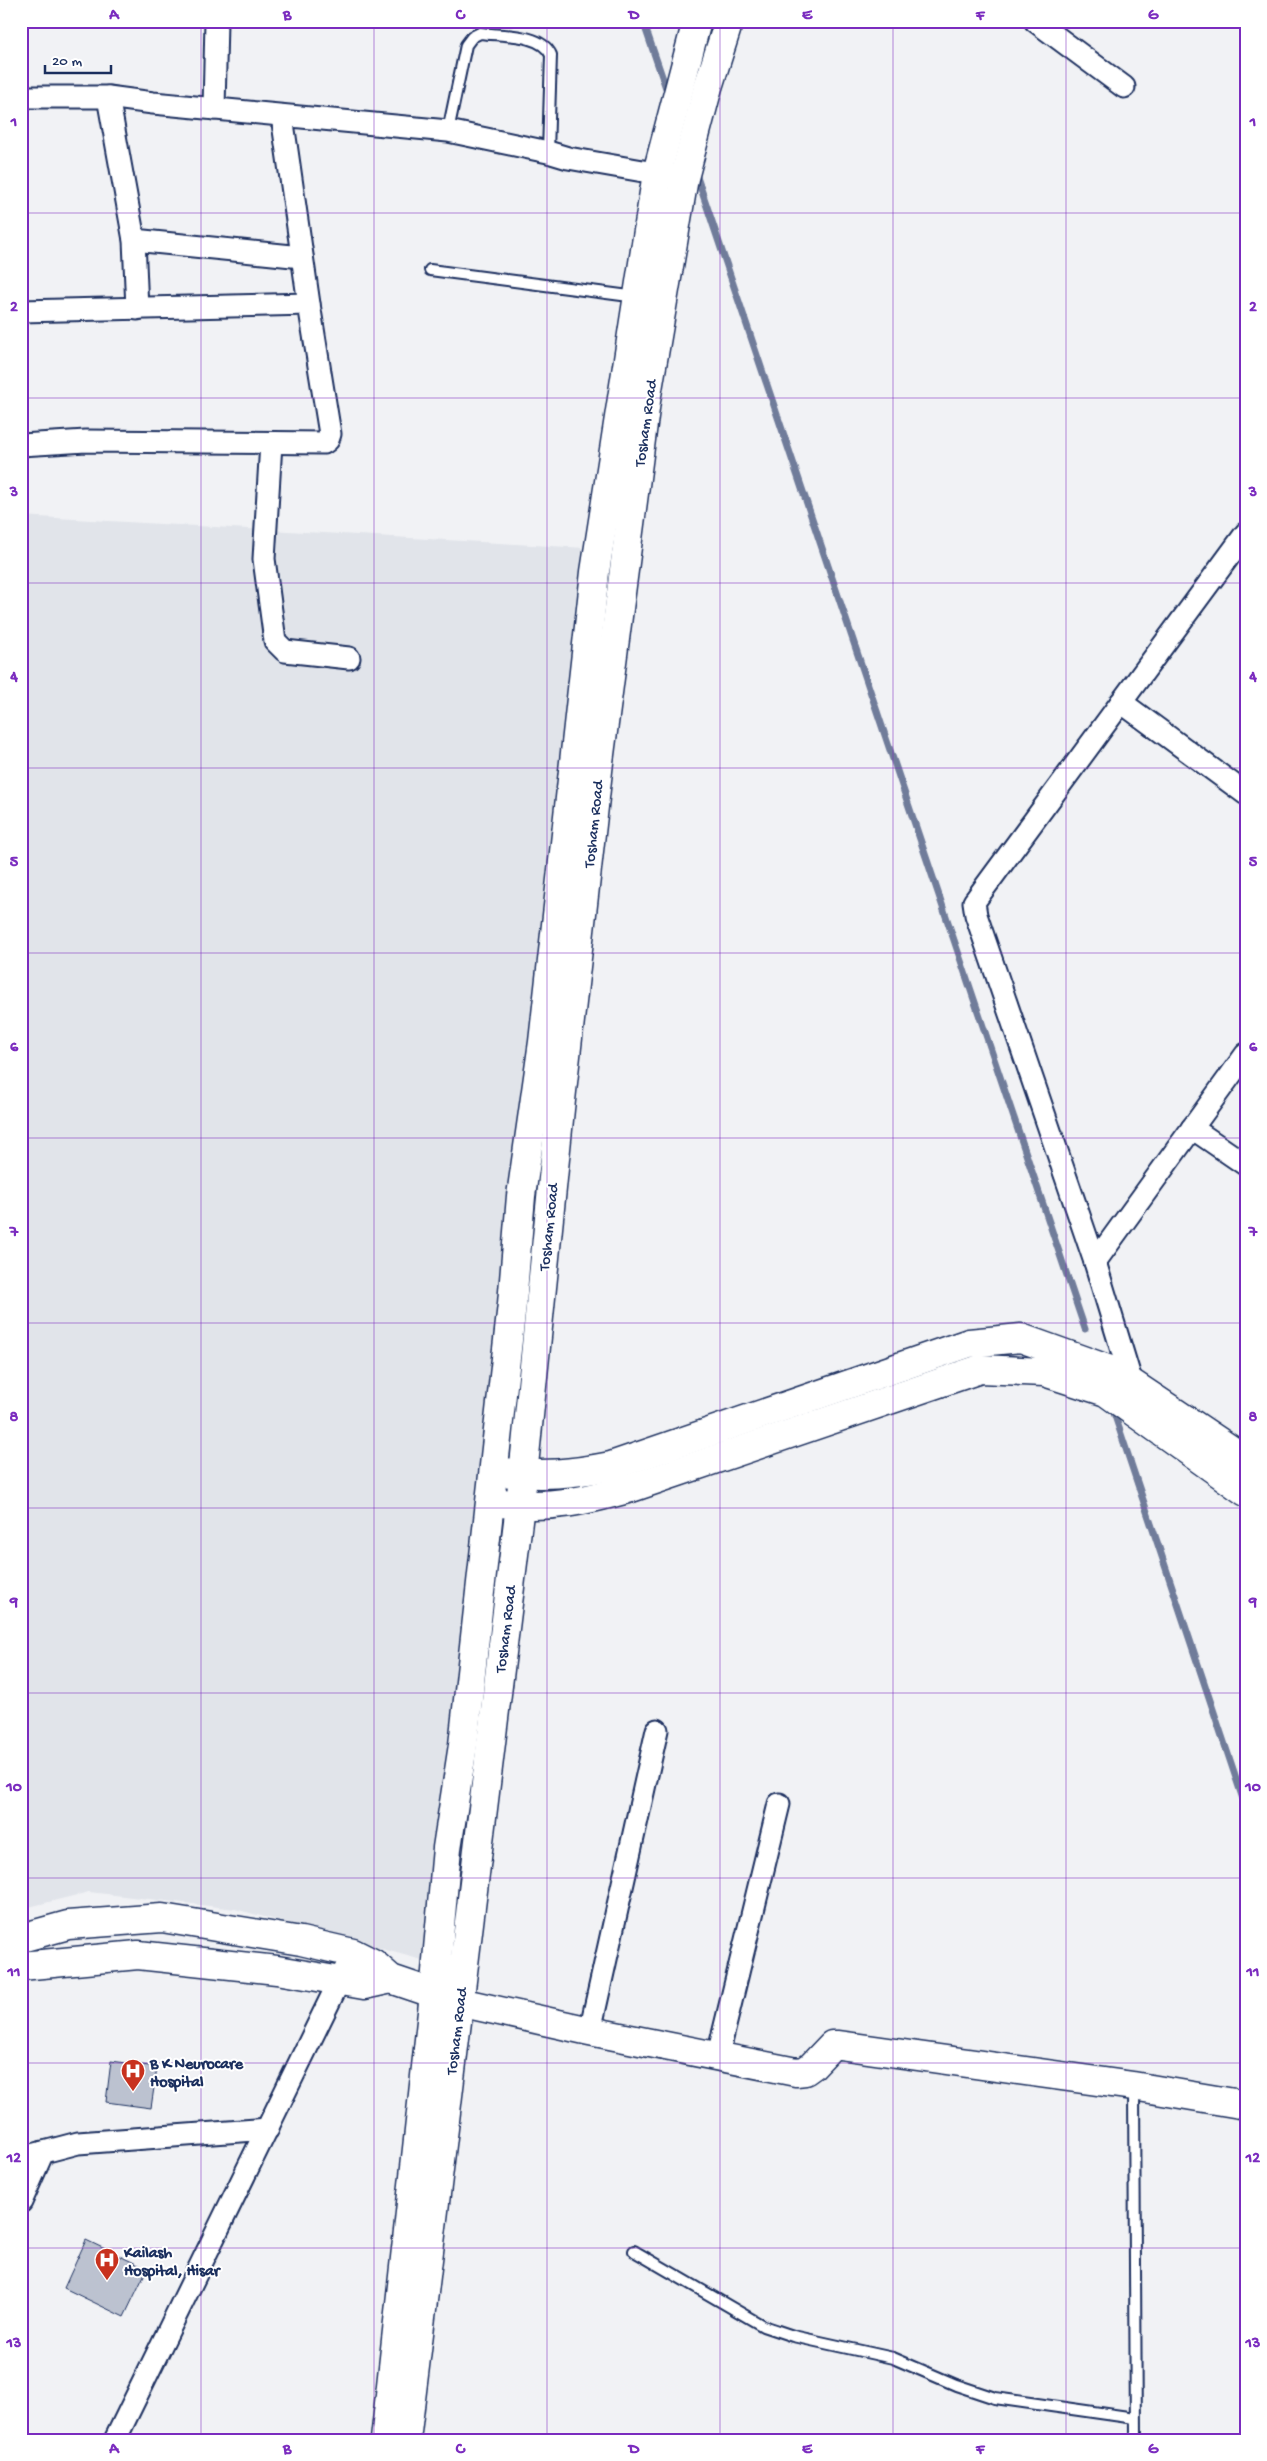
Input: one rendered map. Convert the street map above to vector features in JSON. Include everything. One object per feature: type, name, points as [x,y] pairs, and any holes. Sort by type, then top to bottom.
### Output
[{"type":"main road","name":"Tosham Road","points":[[406,2440],[446,1998],[447,1848],[463,1745],[471,1658],[491,1501],[521,1196],[543,1042],[595,572],[657,173],[697,21]]},
{"type":"main road","name":"Tosham Road","points":[[385,2440],[446,1998],[520,1505],[521,1474],[599,762],[646,401],[684,178],[708,87],[729,21]]},
{"type":"main road","points":[[494,1471],[558,1475],[611,1466],[969,1344],[1021,1338],[1112,1371],[1246,1460]]},
{"type":"main road","points":[[491,1501],[543,1506],[588,1500],[631,1488],[980,1369],[1044,1372],[1106,1392],[1246,1492]]},
{"type":"main road","points":[[21,1938],[68,1925],[162,1918],[248,1932],[352,1953],[373,1963],[391,1980],[446,1998],[590,2031],[796,2072],[805,2071],[832,2045],[839,2045],[1134,2086],[1246,2105]]},
{"type":"main road","points":[[241,1966],[248,1932]]},
{"type":"main road","points":[[21,1966],[138,1955],[277,1970],[364,1985],[391,1980]]},
{"type":"street","points":[[214,109],[216,21]]},
{"type":"street","points":[[1035,21],[1124,86]]},
{"type":"street","points":[[21,97],[108,97],[282,116],[448,131],[568,158],[684,178]]},
{"type":"street","points":[[108,97],[134,240],[137,308]]},
{"type":"street","points":[[21,445],[86,441],[324,443],[328,440],[330,434],[282,116]]},
{"type":"street","points":[[134,240],[302,257]]},
{"type":"street","points":[[21,311],[309,304]]},
{"type":"street","points":[[271,443],[264,560],[275,641],[285,651],[349,658]]},
{"type":"street","points":[[1143,1418],[1095,1262],[976,915],[974,902],[1246,533]]},
{"type":"street","points":[[1121,702],[1246,794]]},
{"type":"street","points":[[1095,1262],[1246,1054]]},
{"type":"street","points":[[1192,1128],[1246,1166]]},
{"type":"street","points":[[590,2031],[657,1730]]},
{"type":"street","points":[[718,2055],[779,1804]]},
{"type":"street","points":[[115,2440],[340,1982],[352,1953]]},
{"type":"street","points":[[21,2158],[78,2143],[268,2129]]},
{"type":"street","points":[[21,2202],[43,2152]]},
{"type":"lane","points":[[448,131],[466,45],[472,37],[480,33],[538,40],[548,47],[551,55],[548,152]]},
{"type":"lane","points":[[430,270],[637,296]]},
{"type":"lane","points":[[1134,2086],[1136,2440]]},
{"type":"lane","points":[[634,2251],[763,2326],[793,2336],[893,2358],[956,2385],[995,2398],[1136,2418]]},
{"type":"shaded area","points":[[21,516],[586,548],[426,1961],[235,1909],[89,1892],[21,1909]]},
{"type":"building","points":[[111,2061],[157,2067],[151,2108],[106,2102]]},
{"type":"building","points":[[86,2240],[147,2269],[124,2317],[64,2288]]},
{"type":"waterway","points":[[643,21],[666,88]]},
{"type":"waterway","points":[[695,171],[1085,1329]]},
{"type":"waterway","points":[[1112,1407],[1246,1808]]},
{"type":"place","name":"B K Neurocare Hospital","points":[[133,2092]]},
{"type":"place","name":"Kailash Hospital, Hisar","points":[[107,2281]]}]
